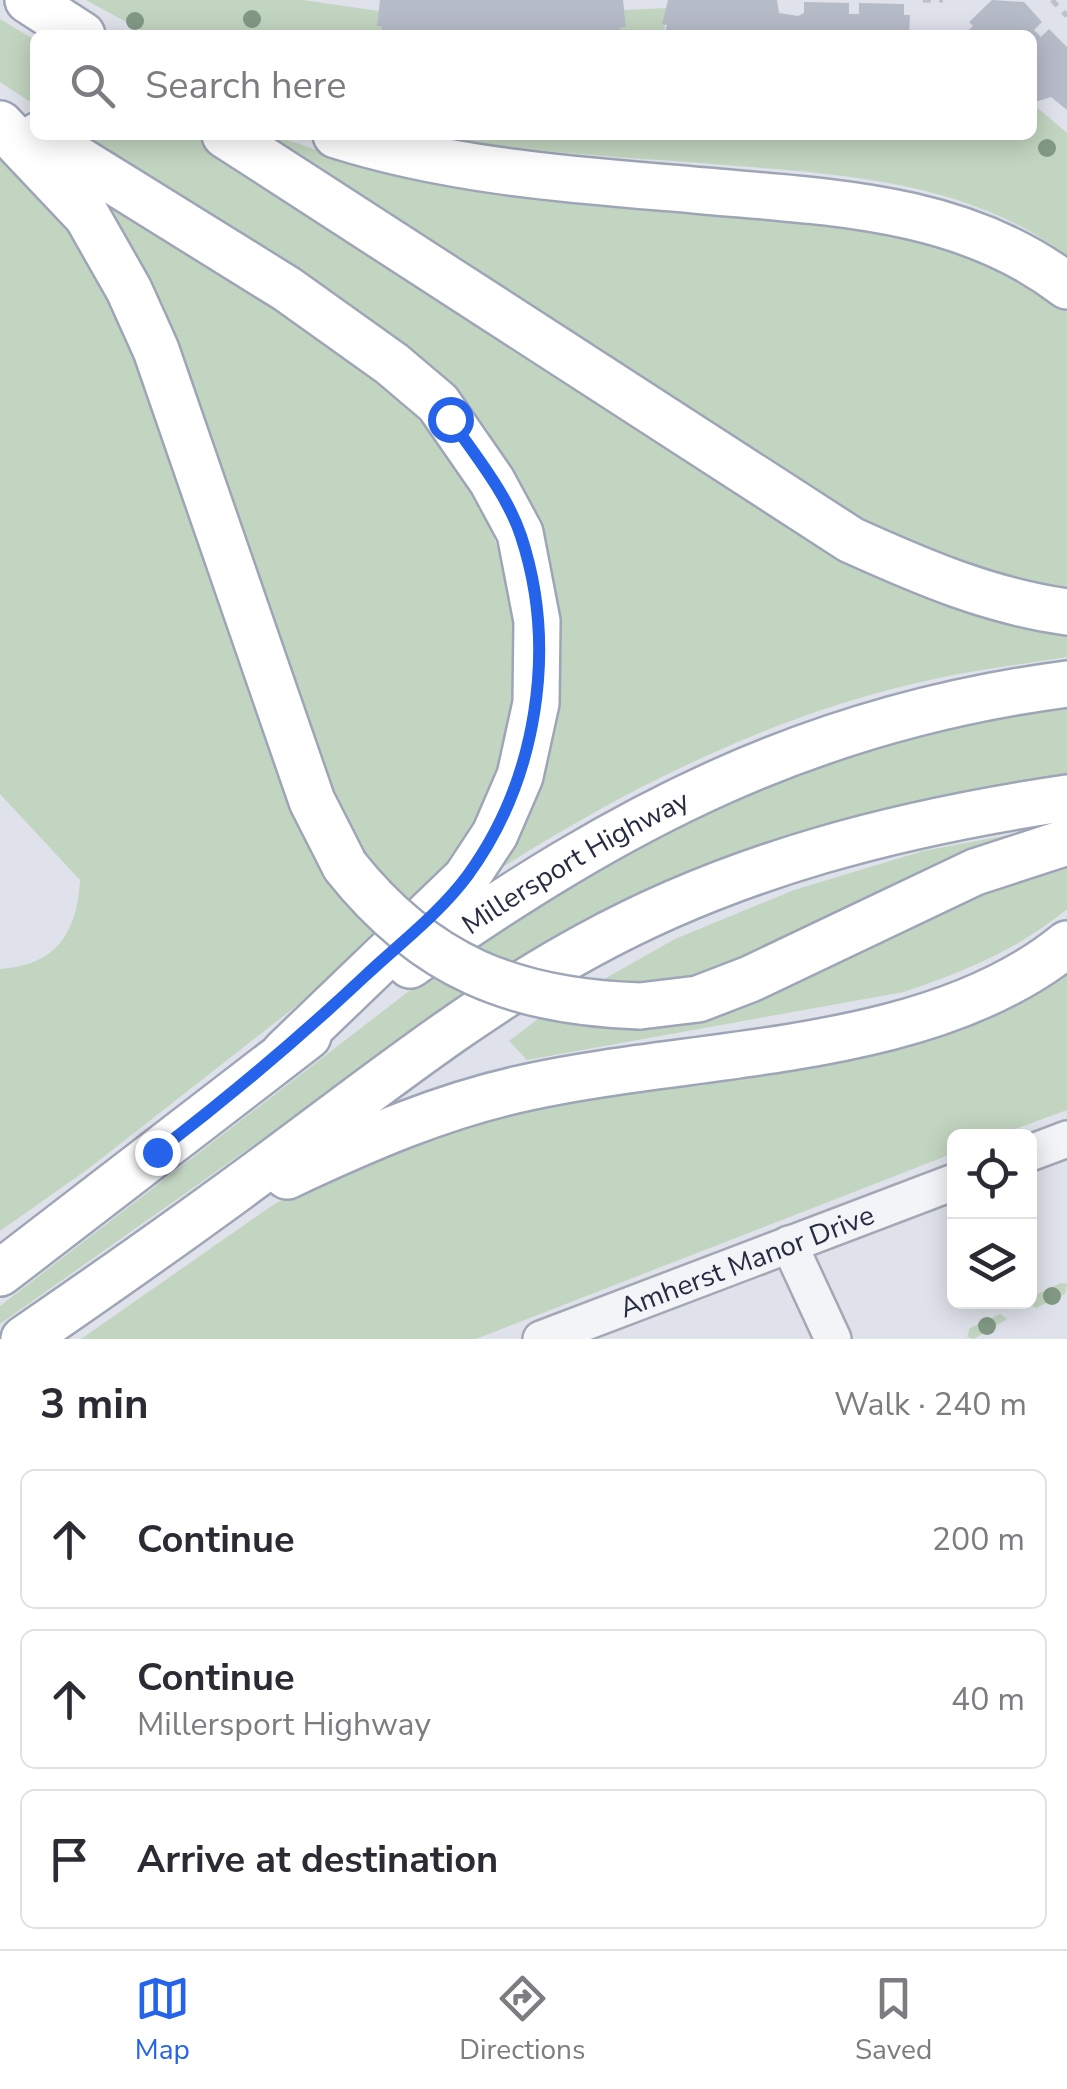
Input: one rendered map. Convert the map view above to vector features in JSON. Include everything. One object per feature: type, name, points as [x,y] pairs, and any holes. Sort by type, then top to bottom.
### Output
[{"type":"main road","points":[[28,0],[74,30]]},
{"type":"main road","points":[[0,111],[30,130]]},
{"type":"main road","points":[[0,124],[87,216],[129,290],[156,350],[312,801],[345,866],[396,922],[437,954],[483,978],[539,997],[640,1006],[698,999],[750,979],[974,872],[1067,842]]},
{"type":"main road","points":[[47,140],[287,288],[392,364],[438,403],[492,481],[520,533],[537,621],[536,703],[520,776],[495,834],[457,888],[285,1052]]},
{"type":"main road","points":[[234,140],[851,540],[942,581],[1016,605],[1067,612]]},
{"type":"main road","points":[[357,140],[474,168],[884,210],[952,226],[1038,264],[1067,286]]},
{"type":"main road","name":"Millersport Highway","points":[[0,1273],[285,1052],[585,848],[760,762],[870,724],[963,701],[1067,684]]},
{"type":"main road","points":[[24,1339],[199,1218],[456,1026],[587,946],[695,894],[822,848],[943,816],[1067,798]]},
{"type":"main road","points":[[199,1218],[392,1126],[445,1108],[530,1086],[853,1036],[958,1003],[1049,959],[1067,944]]},
{"type":"main road","points":[[42,1339],[113,1278]]},
{"type":"street","points":[[1037,1150],[1067,1139]]},
{"type":"street","name":"Amherst Manor Drive","points":[[541,1339],[947,1185]]},
{"type":"street","points":[[788,1244],[833,1339]]},
{"type":"path","points":[[924,0],[942,0]]},
{"type":"path","points":[[1052,0],[1067,16]]},
{"type":"green space","points":[[86,0],[303,0],[379,11],[377,26],[382,27],[382,30],[141,30]]},
{"type":"green space","points":[[666,8],[664,30],[620,30],[626,27],[624,10]]},
{"type":"green space","points":[[0,19],[30,37],[30,102],[0,82]]},
{"type":"green space","points":[[1037,107],[1067,133],[1067,256],[989,211],[903,186],[814,172],[458,140],[1037,140]]},
{"type":"green space","points":[[91,140],[203,140],[573,379],[1067,630],[1067,657],[955,675],[820,710],[649,783],[489,876],[518,818],[513,473],[485,426],[444,381],[301,278]]},
{"type":"green space","points":[[257,140],[288,140],[331,155],[873,222],[994,262],[1067,312],[1067,599],[910,551]]},
{"type":"green space","points":[[0,143],[76,236],[108,292],[387,935],[88,1169],[0,1231],[0,969],[36,961],[60,943],[74,916],[80,880],[0,794]]},
{"type":"green space","points":[[89,187],[372,376],[442,447],[491,530],[516,623],[518,673],[513,723],[498,775],[473,826],[410,916],[354,852]]},
{"type":"green space","points":[[1067,701],[1067,779],[507,972],[462,952],[543,894],[826,755]]},
{"type":"green space","points":[[1041,829],[719,980],[583,991],[675,939],[794,890],[923,851]]},
{"type":"green space","points":[[1067,857],[1067,909],[990,958],[904,992],[527,1060],[509,1041],[542,1016],[888,931]]},
{"type":"green space","points":[[1067,964],[1067,1110],[1015,1129],[947,1129],[947,1156],[476,1339],[81,1339],[270,1207],[372,1146]]},
{"type":"green space","points":[[435,971],[472,991],[0,1324],[0,1306]]},
{"type":"green space","points":[[1067,1284],[1065,1294],[1037,1308],[1037,1294]]},
{"type":"green space","points":[[1000,1314],[1007,1319],[974,1339],[967,1337],[970,1328]]},
{"type":"building","points":[[380,0],[623,0],[626,27],[382,30],[377,26]]},
{"type":"building","points":[[668,0],[777,0],[779,13],[798,16],[804,13],[804,2],[849,3],[849,14],[859,14],[859,3],[904,4],[904,15],[910,15],[909,30],[666,30],[667,25],[662,24]]},
{"type":"building","points":[[992,0],[1024,2],[1042,22],[1034,30],[969,30],[973,26],[969,22]]},
{"type":"building","points":[[1049,29],[1067,47],[1067,110],[1051,97],[1037,101],[1037,33],[1041,37]]},
{"type":"route","points":[[157,1152],[285,1052],[466,878],[495,834],[520,776],[536,703],[537,621],[532,579],[520,533],[492,481],[450,419]]}]
